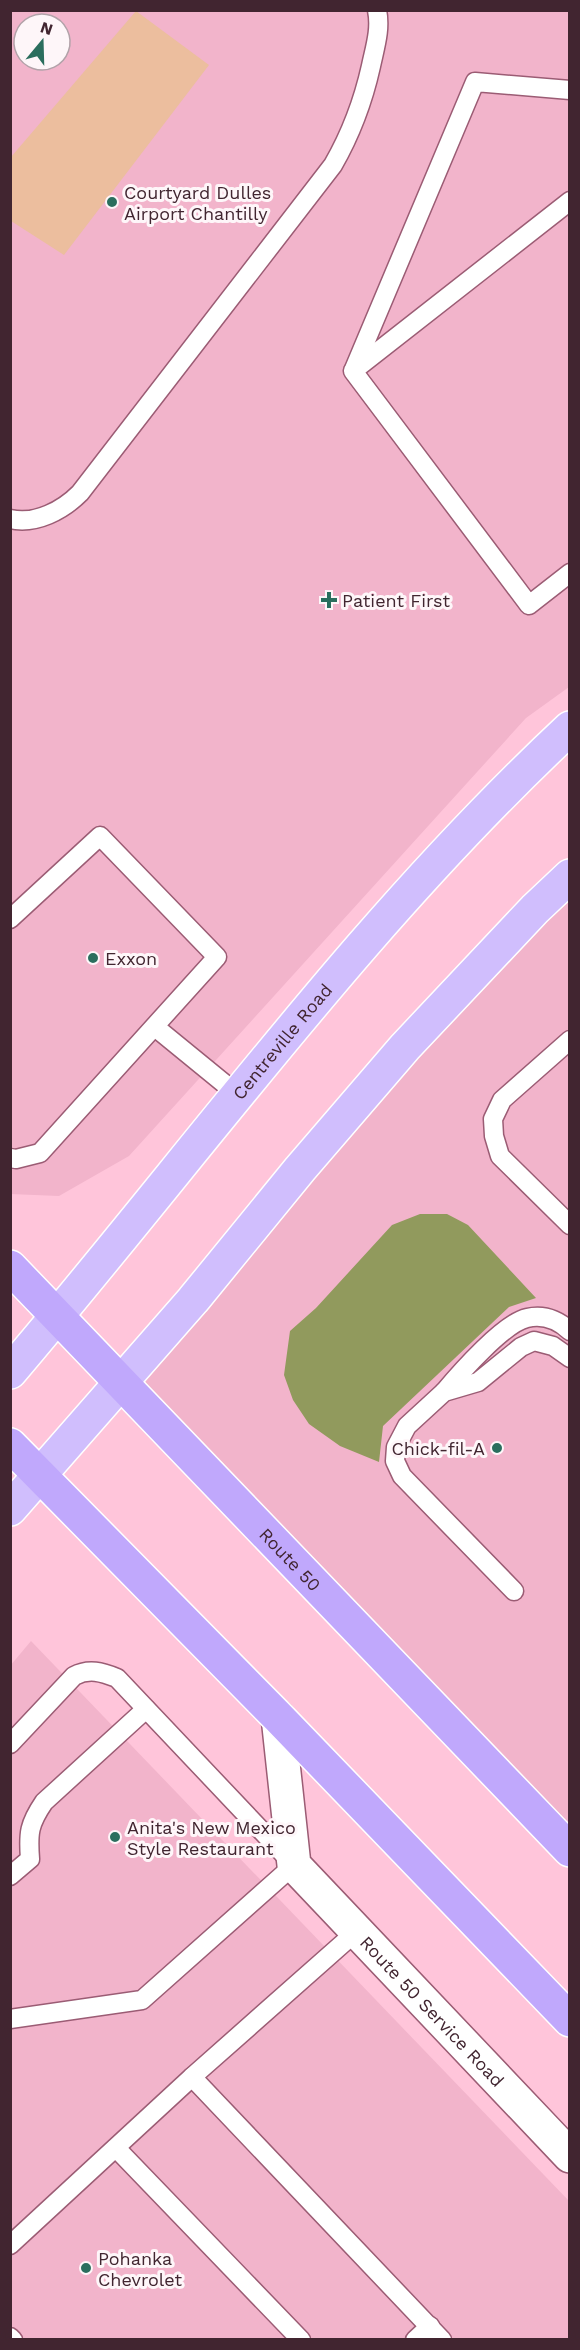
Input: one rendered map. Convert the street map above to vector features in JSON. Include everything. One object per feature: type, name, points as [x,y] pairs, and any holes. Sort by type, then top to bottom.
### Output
[{"type":"highway","name":"Route 50","points":[[10,1267],[570,1850]]},
{"type":"highway","points":[[10,1445],[278,1717],[570,2020]]},
{"type":"main road","name":"Centreville Road","points":[[10,1372],[58,1317],[313,1002],[421,879],[524,770],[570,728]]},
{"type":"main road","points":[[10,1509],[122,1382],[405,1047],[535,909],[570,876]]},
{"type":"street","points":[[278,1717],[294,1865]]},
{"type":"street","name":"Route 50 Service Road","points":[[294,1865],[570,2156]]},
{"type":"lane","points":[[10,519],[38,517],[55,512],[69,505],[80,493],[333,165],[352,130],[366,92],[377,42],[377,10]]},
{"type":"lane","points":[[353,371],[475,82],[570,90]]},
{"type":"lane","points":[[353,371],[570,201]]},
{"type":"lane","points":[[353,371],[529,605],[570,573]]},
{"type":"lane","points":[[10,919],[100,836],[217,957],[40,1154],[10,1158]]},
{"type":"lane","points":[[155,1027],[237,1094]]},
{"type":"lane","points":[[570,1040],[502,1100],[493,1119],[494,1136],[500,1156],[570,1225]]},
{"type":"lane","points":[[514,1591],[402,1476],[395,1461],[396,1447],[407,1426],[444,1392],[466,1366],[490,1344],[525,1318],[544,1317],[561,1323],[570,1331]]},
{"type":"lane","points":[[444,1392],[478,1382],[521,1347],[534,1341],[553,1346],[570,1358]]},
{"type":"lane","points":[[10,1744],[74,1676],[83,1671],[99,1672],[117,1678],[294,1865],[142,2000],[10,2019]]},
{"type":"lane","points":[[10,1876],[30,1859],[29,1839],[33,1819],[44,1802],[146,1708]]},
{"type":"lane","points":[[10,2246],[192,2077],[357,1932]]},
{"type":"lane","points":[[192,2077],[442,2340]]},
{"type":"lane","points":[[116,2148],[301,2340]]},
{"type":"lane","points":[[415,2340],[430,2326]]},
{"type":"shaded area","points":[[10,11],[570,11],[569,687],[526,718],[129,1156],[59,1196],[10,1194]]},
{"type":"shaded area","points":[[136,11],[209,65],[64,255],[11,221],[11,157]]},
{"type":"shaded area","points":[[569,896],[569,1851],[122,1382],[300,1169]]},
{"type":"shaded area","points":[[420,1214],[447,1214],[468,1225],[536,1298],[509,1307],[383,1426],[379,1462],[340,1446],[309,1424],[293,1400],[284,1375],[290,1331],[316,1308],[392,1225]]},
{"type":"shaded area","points":[[31,1641],[569,2201],[570,2339],[11,2340],[10,1666]]},
{"type":"place","name":"Courtyard Dulles Airport Chantilly","points":[[112,202]]},
{"type":"place","name":"Patient First","points":[[329,600]]},
{"type":"place","name":"Exxon","points":[[93,958]]},
{"type":"place","name":"Chick-fil-A","points":[[497,1448]]},
{"type":"place","name":"Anita's New Mexico Style Restaurant","points":[[115,1837]]},
{"type":"place","name":"Pohanka Chevrolet","points":[[86,2268]]}]
